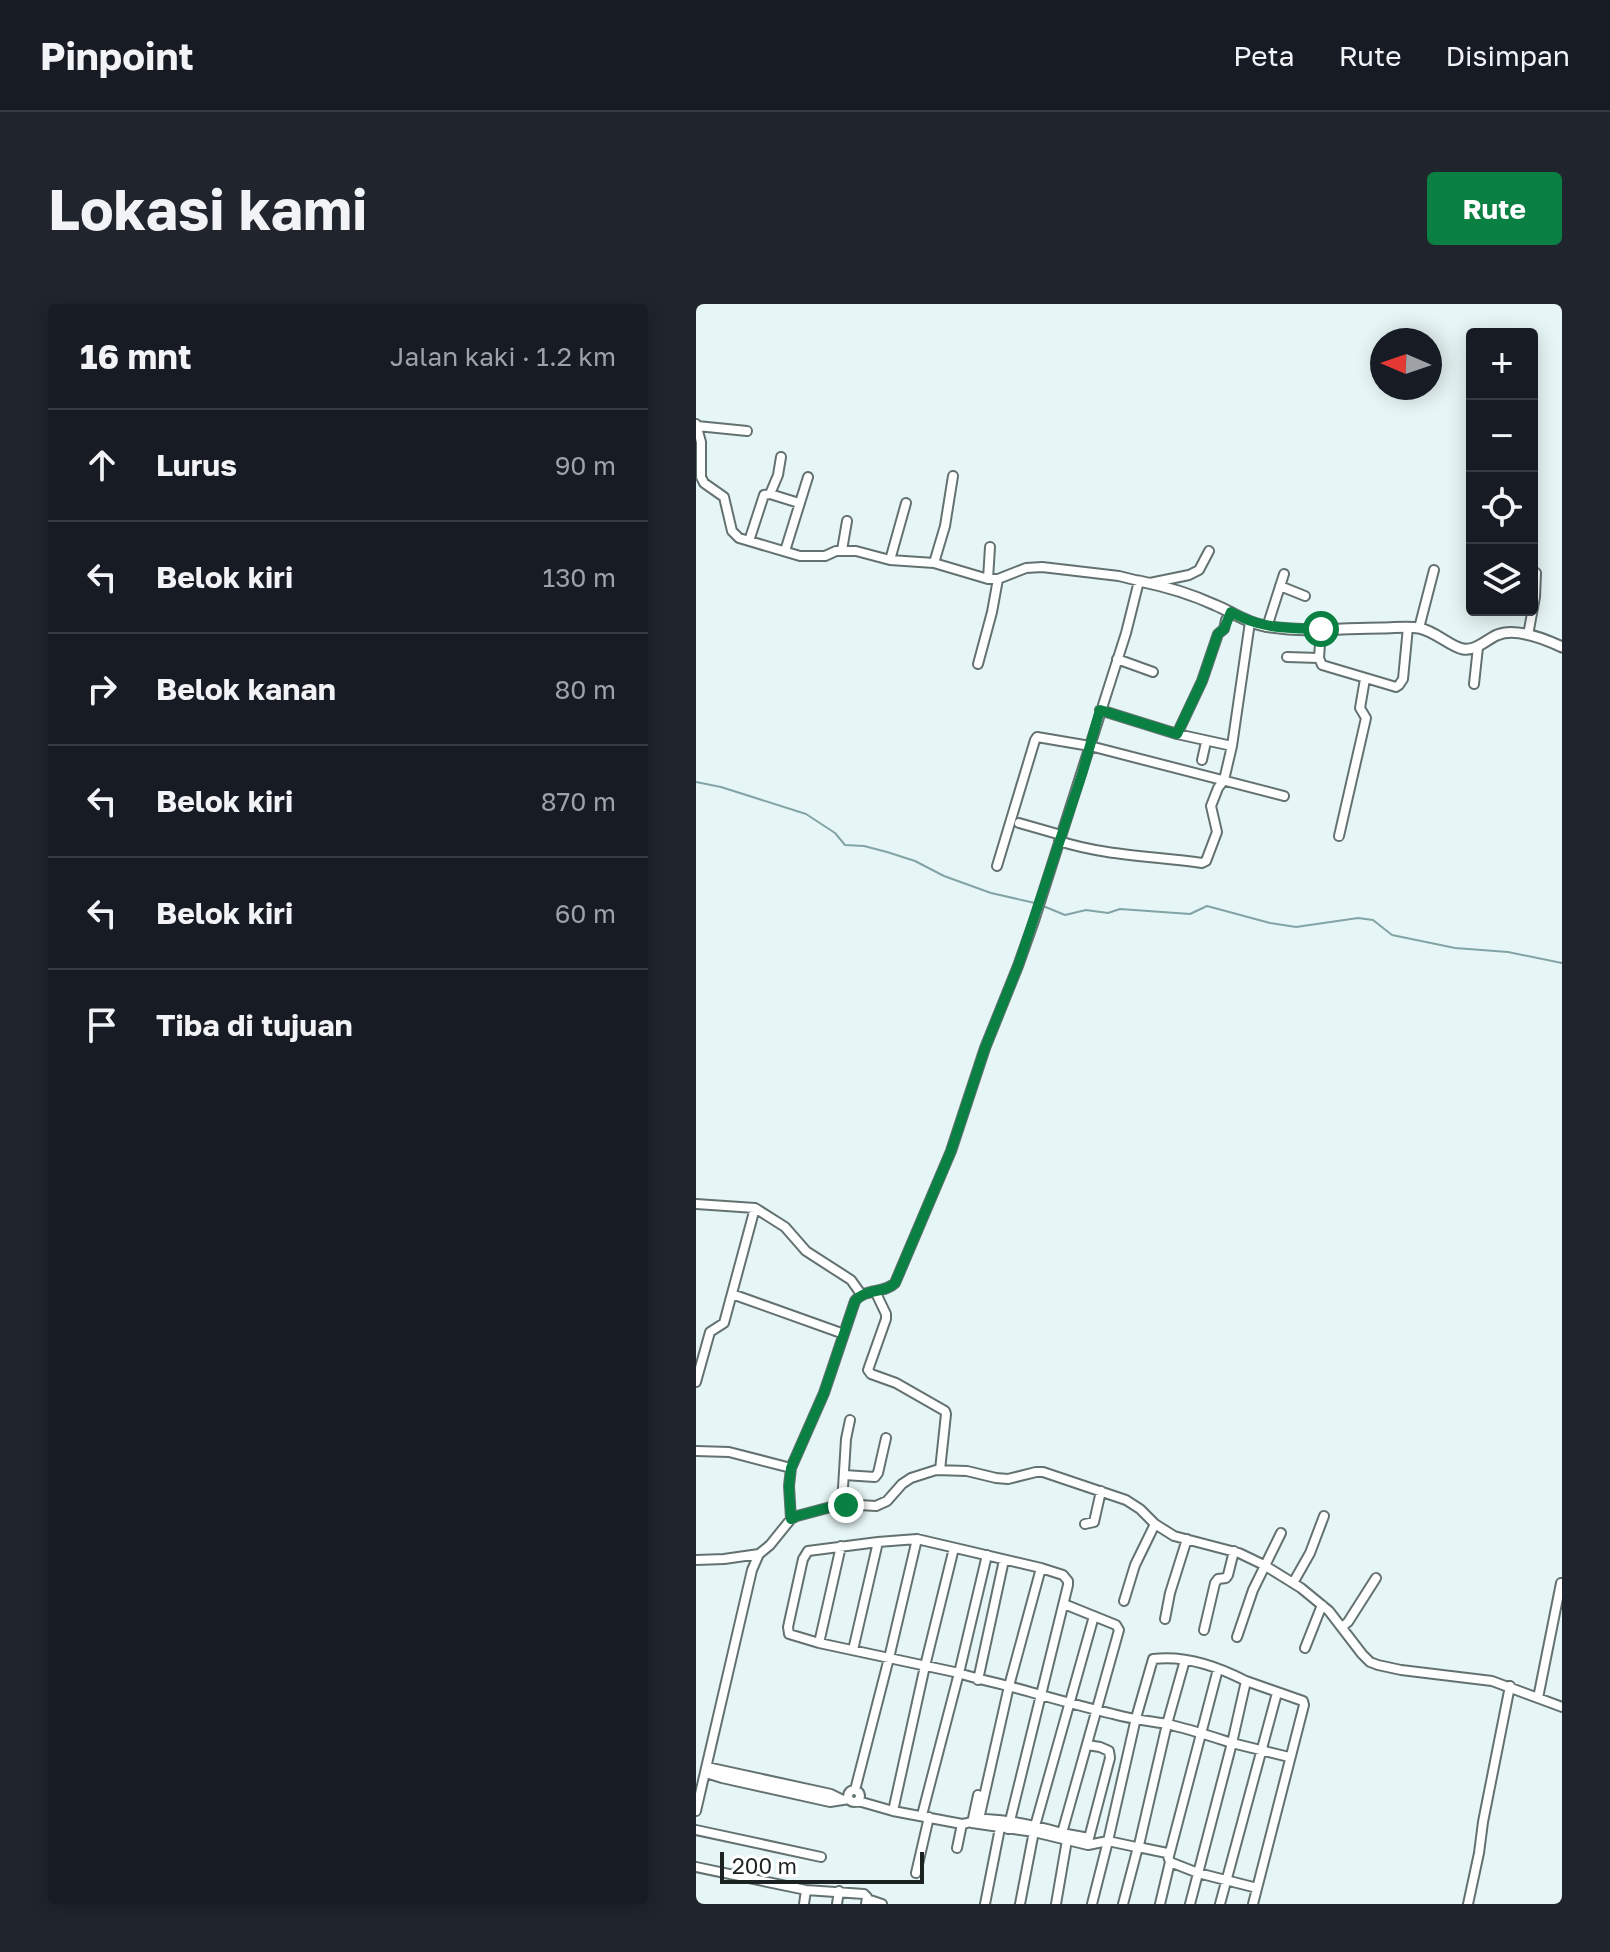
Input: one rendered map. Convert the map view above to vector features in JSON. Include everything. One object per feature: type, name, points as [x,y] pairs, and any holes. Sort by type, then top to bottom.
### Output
[{"type":"street","points":[[747,431],[696,425],[701,442],[698,480],[724,497],[735,535],[800,556],[856,551],[890,560],[934,563],[991,577],[1042,567],[1119,576],[1202,600],[1267,627],[1414,628],[1441,636],[1463,649],[1478,647],[1500,634],[1508,633],[1528,635],[1562,647]]},
{"type":"street","points":[[770,494],[781,457]]},
{"type":"street","points":[[934,563],[953,476]]},
{"type":"street","points":[[785,551],[808,477]]},
{"type":"street","points":[[749,541],[764,495],[799,503]]},
{"type":"street","points":[[890,560],[906,503]]},
{"type":"street","points":[[842,550],[847,521]]},
{"type":"street","points":[[978,664],[992,612],[990,547]]},
{"type":"street","points":[[1150,583],[1199,570],[1209,551]]},
{"type":"street","points":[[1321,629],[1319,658],[1322,665],[1396,687],[1401,683],[1414,628],[1434,570]]},
{"type":"street","points":[[1267,627],[1284,574]]},
{"type":"street","points":[[791,1519],[791,1468],[824,1393],[855,1301],[861,1294],[888,1288],[895,1283],[951,1151],[985,1048],[1034,921],[1126,633],[1139,581]]},
{"type":"street","points":[[1280,586],[1305,596]]},
{"type":"street","points":[[1177,734],[1206,671],[1218,634],[1224,629],[1231,612]]},
{"type":"street","points":[[1528,635],[1532,616]]},
{"type":"street","points":[[1019,823],[1103,853],[1204,863],[1217,832],[1212,802],[1224,780],[1232,746],[1250,622]]},
{"type":"street","points":[[1474,684],[1478,647]]},
{"type":"street","points":[[1287,657],[1319,658]]},
{"type":"street","points":[[1117,659],[1153,672]]},
{"type":"street","points":[[1339,836],[1366,718],[1360,708],[1365,679]]},
{"type":"street","points":[[1100,710],[1206,742],[1232,746]]},
{"type":"street","points":[[997,866],[1038,737],[1090,746],[1284,796]]},
{"type":"street","points":[[1202,760],[1206,742]]},
{"type":"street","points":[[696,1204],[755,1208],[785,1227],[806,1251],[851,1280],[861,1294]]},
{"type":"street","points":[[696,1382],[710,1332],[724,1323],[755,1208]]},
{"type":"street","points":[[875,1291],[886,1319],[868,1370],[945,1411],[940,1470]]},
{"type":"street","points":[[732,1294],[844,1334]]},
{"type":"street","points":[[842,1504],[850,1420]]},
{"type":"street","points":[[844,1475],[875,1477],[886,1438]]},
{"type":"street","points":[[696,1451],[729,1452],[791,1468]]},
{"type":"street","points":[[696,1811],[752,1570],[759,1554],[797,1516],[842,1504],[876,1506],[887,1501],[911,1478],[940,1470],[967,1471],[1008,1479],[1043,1472],[1101,1491],[1131,1503],[1174,1536],[1266,1561],[1296,1579],[1345,1625],[1370,1662],[1401,1670],[1492,1681],[1562,1707]]},
{"type":"street","points":[[1085,1524],[1094,1522],[1101,1491]]},
{"type":"street","points":[[1296,1579],[1324,1516]]},
{"type":"street","points":[[1124,1601],[1135,1565],[1155,1524]]},
{"type":"street","points":[[1237,1637],[1253,1590],[1281,1533]]},
{"type":"street","points":[[706,1770],[722,1778],[830,1802],[860,1795],[855,1790],[917,1539]]},
{"type":"street","points":[[985,1904],[1041,1696],[1064,1604],[1068,1585],[1066,1577],[1041,1568],[917,1539],[811,1549],[803,1559],[788,1631],[792,1636],[959,1673],[978,1680],[1006,1685],[1041,1696],[1167,1724],[1289,1757]]},
{"type":"street","points":[[1165,1619],[1187,1539]]},
{"type":"street","points":[[853,1650],[878,1542]]},
{"type":"street","points":[[819,1643],[841,1546]]},
{"type":"street","points":[[893,1811],[954,1548]]},
{"type":"street","points":[[1204,1630],[1215,1583],[1228,1575],[1234,1551]]},
{"type":"street","points":[[696,1560],[759,1554]]},
{"type":"street","points":[[916,1873],[925,1816],[987,1555]]},
{"type":"street","points":[[978,1680],[1004,1560]]},
{"type":"street","points":[[976,1821],[1006,1685],[1041,1568]]},
{"type":"street","points":[[1345,1625],[1376,1578]]},
{"type":"street","points":[[1538,1698],[1561,1583]]},
{"type":"street","points":[[1056,1904],[1065,1836],[1119,1630],[1116,1625],[1064,1604]]},
{"type":"street","points":[[1305,1648],[1322,1605]]},
{"type":"street","points":[[1020,1904],[1035,1829],[1094,1616]]},
{"type":"street","points":[[1092,1904],[1153,1659],[1185,1660],[1218,1669],[1303,1701],[1253,1904]]},
{"type":"street","points":[[1123,1904],[1185,1660]]},
{"type":"street","points":[[1160,1904],[1218,1669]]},
{"type":"street","points":[[1190,1904],[1246,1681]]},
{"type":"street","points":[[1468,1904],[1510,1686]]},
{"type":"street","points":[[1220,1904],[1277,1693]]},
{"type":"street","points":[[1087,1745],[1100,1747],[1110,1754],[1089,1842]]},
{"type":"street","points":[[849,1800],[962,1824],[976,1821],[1035,1829],[1089,1842],[1106,1839],[1164,1852],[1169,1859],[1198,1873],[1257,1888]]},
{"type":"street","points":[[957,1848],[962,1824]]},
{"type":"street","points":[[696,1830],[821,1857]]},
{"type":"street","points":[[696,1867],[806,1890],[864,1894],[867,1902],[882,1904]]},
{"type":"street","points":[[804,1904],[806,1890]]},
{"type":"street","points":[[837,1904],[839,1891]]},
{"type":"waterway","points":[[696,782],[806,814],[835,833],[845,845],[887,852],[991,893],[1035,903]]},
{"type":"waterway","points":[[1043,906],[1065,915],[1086,910],[1108,913],[1120,909],[1190,914],[1207,906],[1296,927],[1358,918],[1373,920],[1392,935],[1455,948],[1508,952],[1562,963]]},
{"type":"route","points":[[846,1505],[791,1519],[791,1468],[824,1393],[855,1301],[861,1294],[893,1286],[910,1252],[951,1151],[995,1020],[1034,921],[1100,710],[1177,734],[1202,681],[1218,634],[1223,631],[1231,612],[1261,626],[1321,629]]}]
